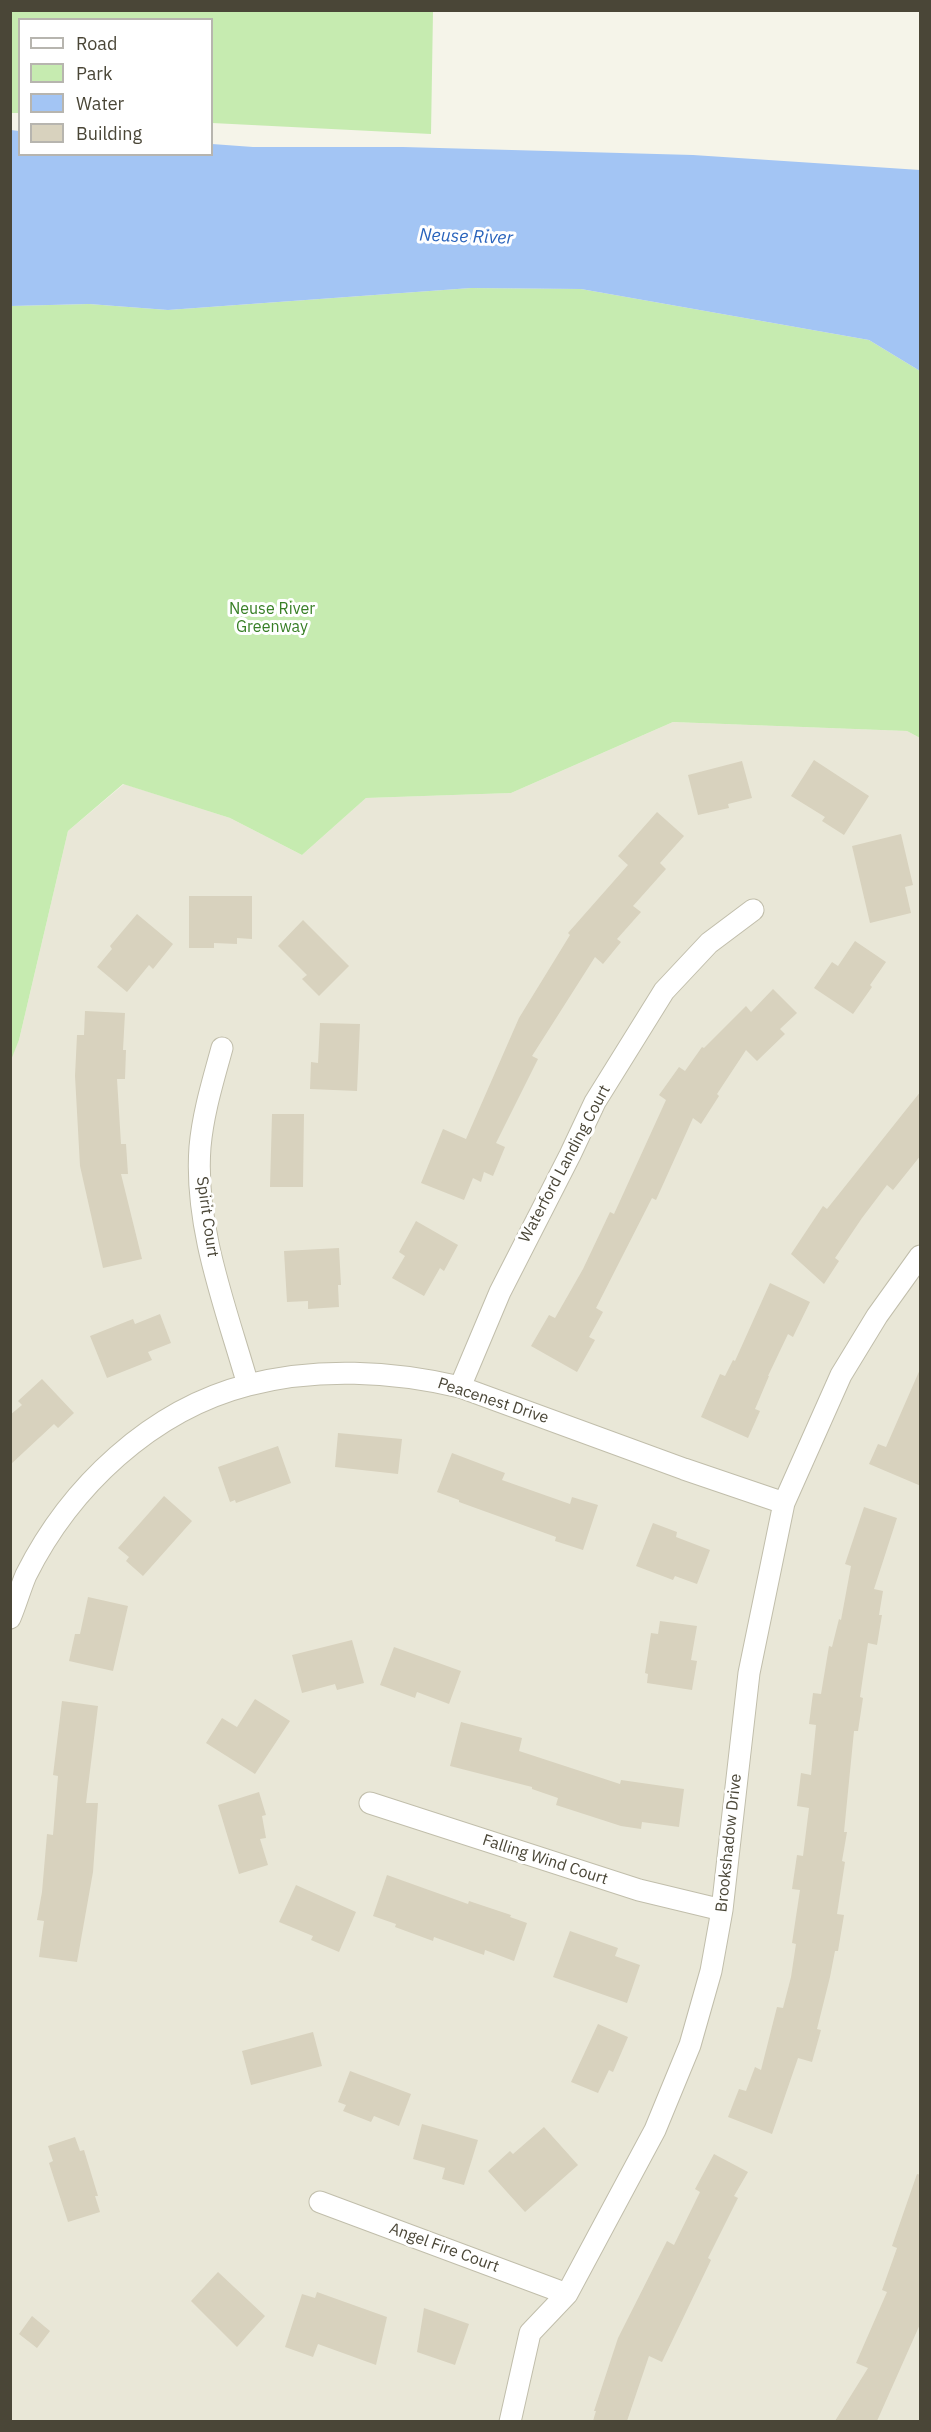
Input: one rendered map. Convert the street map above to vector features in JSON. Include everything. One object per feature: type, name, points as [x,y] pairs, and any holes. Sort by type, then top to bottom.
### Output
[{"type":"street","name":"Waterford Landing Court","points":[[460,1388],[500,1292],[595,1102],[642,1030],[664,991],[709,943],[753,910]]},
{"type":"street","name":"Spirit Court","points":[[222,1048],[207,1099],[200,1147],[201,1196],[210,1254],[248,1385]]},
{"type":"street","name":"Brookshadow Drive","points":[[510,2421],[530,2333],[567,2294],[655,2130],[690,2045],[711,1971],[722,1910],[749,1673],[784,1503],[842,1375],[878,1316],[921,1256]]},
{"type":"street","name":"Peacenest Drive","points":[[10,1618],[26,1577],[48,1536],[76,1498],[137,1440],[187,1407],[248,1385],[312,1374],[348,1373],[428,1380],[460,1388],[784,1503]]},
{"type":"street","name":"Falling Wind Court","points":[[370,1803],[639,1890],[722,1910]]},
{"type":"street","name":"Angel Fire Court","points":[[320,2202],[567,2294]]},
{"type":"shaded area","points":[[673,722],[907,731],[920,738],[920,2421],[11,2422],[10,1060],[19,1040],[68,831],[124,784],[230,818],[302,855],[366,798],[511,793]]},
{"type":"green space","points":[[11,10],[433,11],[431,134],[213,123],[213,18],[18,18],[18,113],[11,113]]},
{"type":"green space","name":"Neuse River Greenway","points":[[471,288],[581,289],[869,340],[920,371],[920,738],[907,731],[673,722],[511,793],[366,798],[302,855],[230,818],[123,784],[68,831],[19,1040],[11,1060],[11,306],[89,304],[168,310]]},
{"type":"water","name":"Neuse River","points":[[11,130],[18,131],[18,156],[213,156],[213,144],[253,147],[403,147],[693,155],[920,170],[920,371],[869,340],[581,289],[471,288],[168,310],[89,304],[11,306]]},
{"type":"building","points":[[814,760],[869,796],[844,835],[822,821],[825,817],[791,796]]},
{"type":"building","points":[[742,761],[752,798],[728,804],[729,808],[698,815],[688,775]]},
{"type":"building","points":[[657,812],[684,836],[660,863],[666,869],[633,906],[641,912],[617,939],[621,942],[603,964],[595,957],[532,1056],[538,1059],[496,1143],[505,1147],[493,1176],[484,1172],[481,1182],[473,1178],[464,1200],[421,1183],[443,1129],[466,1139],[519,1018],[570,935],[568,933],[628,865],[618,856]]},
{"type":"building","points":[[901,834],[913,885],[905,887],[911,913],[870,923],[852,846]]},
{"type":"building","points":[[189,896],[252,896],[252,939],[237,938],[237,944],[214,943],[214,948],[189,948]]},
{"type":"building","points":[[137,914],[173,944],[153,969],[149,965],[127,992],[97,967],[112,949],[110,946]]},
{"type":"building","points":[[303,920],[349,966],[319,996],[302,979],[307,975],[278,946]]},
{"type":"building","points":[[855,941],[886,962],[853,1014],[814,988],[832,962],[838,966]]},
{"type":"building","points":[[773,989],[797,1013],[780,1029],[785,1034],[757,1061],[746,1050],[717,1094],[719,1096],[701,1124],[693,1118],[656,1200],[652,1198],[596,1308],[603,1312],[589,1337],[595,1340],[577,1372],[531,1346],[549,1315],[555,1318],[583,1269],[610,1212],[614,1214],[666,1100],[659,1095],[679,1067],[685,1071],[702,1047],[704,1048],[746,1006],[751,1012]]},
{"type":"building","points":[[85,1011],[125,1013],[123,1050],[126,1050],[125,1079],[117,1079],[121,1144],[126,1144],[128,1174],[121,1174],[142,1259],[103,1268],[80,1166],[75,1076],[77,1035],[84,1035]]},
{"type":"building","points":[[320,1023],[360,1024],[357,1091],[310,1089],[311,1062],[318,1063]]},
{"type":"building","points":[[921,1091],[921,1155],[893,1190],[887,1185],[862,1218],[835,1258],[839,1261],[824,1284],[791,1254],[823,1206],[827,1209]]},
{"type":"building","points":[[272,1114],[304,1114],[303,1187],[270,1187]]},
{"type":"building","points":[[416,1221],[458,1245],[444,1271],[440,1268],[424,1296],[392,1278],[405,1256],[399,1252]]},
{"type":"building","points":[[339,1248],[341,1285],[338,1285],[339,1307],[308,1309],[308,1301],[287,1302],[284,1251]]},
{"type":"building","points":[[770,1283],[810,1302],[793,1337],[788,1334],[768,1376],[755,1409],[760,1411],[748,1438],[701,1417],[720,1374],[725,1376],[733,1360],[735,1361]]},
{"type":"building","points":[[160,1314],[171,1343],[148,1352],[152,1360],[107,1378],[90,1336],[133,1319],[135,1324]]},
{"type":"building","points":[[921,1367],[921,1486],[869,1464],[878,1444],[886,1447]]},
{"type":"building","points":[[42,1379],[74,1413],[58,1428],[54,1424],[10,1465],[10,1415],[22,1405],[18,1401]]},
{"type":"building","points":[[338,1433],[402,1439],[398,1474],[335,1467]]},
{"type":"building","points":[[278,1446],[291,1483],[236,1503],[235,1500],[230,1502],[218,1467]]},
{"type":"building","points":[[452,1453],[505,1473],[502,1480],[570,1504],[572,1497],[598,1505],[583,1550],[555,1541],[556,1537],[437,1492]]},
{"type":"building","points":[[164,1496],[192,1521],[143,1576],[126,1561],[129,1557],[118,1548]]},
{"type":"building","points":[[864,1507],[897,1518],[874,1589],[883,1591],[879,1615],[882,1615],[877,1645],[868,1643],[860,1697],[863,1698],[858,1731],[854,1731],[844,1832],[847,1832],[842,1861],[845,1862],[837,1914],[844,1915],[838,1951],[835,1951],[817,2029],[821,2030],[812,2062],[798,2058],[772,2134],[728,2117],[739,2089],[746,2091],[755,2067],[761,2070],[777,2007],[783,2008],[791,1977],[796,1944],[792,1943],[800,1890],[792,1889],[797,1855],[803,1856],[809,1808],[797,1806],[801,1773],[811,1775],[816,1725],[809,1724],[813,1693],[821,1694],[829,1646],[832,1647],[839,1619],[841,1620],[851,1566],[845,1564]]},
{"type":"building","points":[[653,1523],[677,1532],[676,1537],[710,1550],[697,1584],[675,1576],[673,1580],[636,1566]]},
{"type":"building","points":[[88,1597],[128,1606],[113,1671],[69,1661],[75,1634],[80,1634]]},
{"type":"building","points":[[660,1621],[697,1626],[691,1660],[697,1661],[692,1690],[647,1683],[648,1674],[645,1673],[651,1633],[658,1634]]},
{"type":"building","points":[[352,1640],[364,1683],[337,1690],[335,1684],[302,1693],[292,1655]]},
{"type":"building","points":[[394,1647],[461,1671],[449,1704],[417,1692],[415,1698],[380,1685]]},
{"type":"building","points":[[255,1699],[290,1721],[255,1774],[206,1743],[222,1718],[237,1727]]},
{"type":"building","points":[[62,1701],[98,1706],[86,1803],[98,1803],[93,1872],[77,1962],[39,1957],[44,1921],[37,1920],[47,1834],[53,1835],[58,1776],[53,1775]]},
{"type":"building","points":[[461,1722],[522,1738],[519,1751],[620,1784],[621,1780],[684,1789],[679,1827],[642,1822],[641,1829],[621,1826],[556,1805],[558,1798],[532,1789],[532,1787],[450,1766]]},
{"type":"building","points":[[259,1792],[266,1815],[262,1816],[266,1838],[260,1839],[268,1865],[239,1874],[218,1805]]},
{"type":"building","points":[[387,1875],[468,1904],[469,1901],[511,1915],[510,1917],[527,1923],[514,1961],[485,1950],[484,1955],[434,1937],[433,1941],[373,1916]]},
{"type":"building","points":[[296,1885],[356,1912],[339,1952],[311,1940],[313,1936],[279,1922]]},
{"type":"building","points":[[570,1931],[618,1948],[615,1956],[640,1965],[627,2003],[553,1977]]},
{"type":"building","points":[[598,2024],[628,2037],[613,2072],[609,2070],[598,2093],[571,2082]]},
{"type":"building","points":[[313,2032],[322,2066],[251,2085],[242,2051]]},
{"type":"building","points":[[350,2071],[411,2094],[399,2126],[374,2116],[371,2122],[343,2111],[346,2105],[338,2102]]},
{"type":"building","points":[[422,2124],[478,2140],[464,2185],[442,2179],[445,2168],[413,2159]]},
{"type":"building","points":[[544,2127],[578,2165],[525,2212],[488,2171],[510,2151],[513,2154]]},
{"type":"building","points":[[75,2137],[80,2151],[84,2150],[98,2196],[95,2196],[100,2212],[68,2222],[49,2163],[53,2161],[48,2146]]},
{"type":"building","points":[[714,2154],[748,2172],[734,2196],[738,2198],[708,2258],[711,2260],[662,2362],[649,2356],[627,2421],[593,2421],[596,2411],[594,2411],[618,2338],[667,2241],[674,2245],[700,2192],[695,2189]]},
{"type":"building","points":[[917,2174],[921,2175],[921,2322],[877,2421],[835,2421],[868,2368],[856,2363],[887,2292],[882,2290],[897,2248],[892,2246]]},
{"type":"building","points":[[218,2272],[265,2316],[237,2347],[191,2301]]},
{"type":"building","points":[[317,2292],[387,2317],[376,2365],[318,2344],[313,2357],[285,2347],[302,2294],[315,2298]]},
{"type":"building","points":[[424,2308],[469,2324],[455,2365],[417,2352]]},
{"type":"building","points":[[32,2316],[50,2331],[37,2348],[19,2334]]}]
